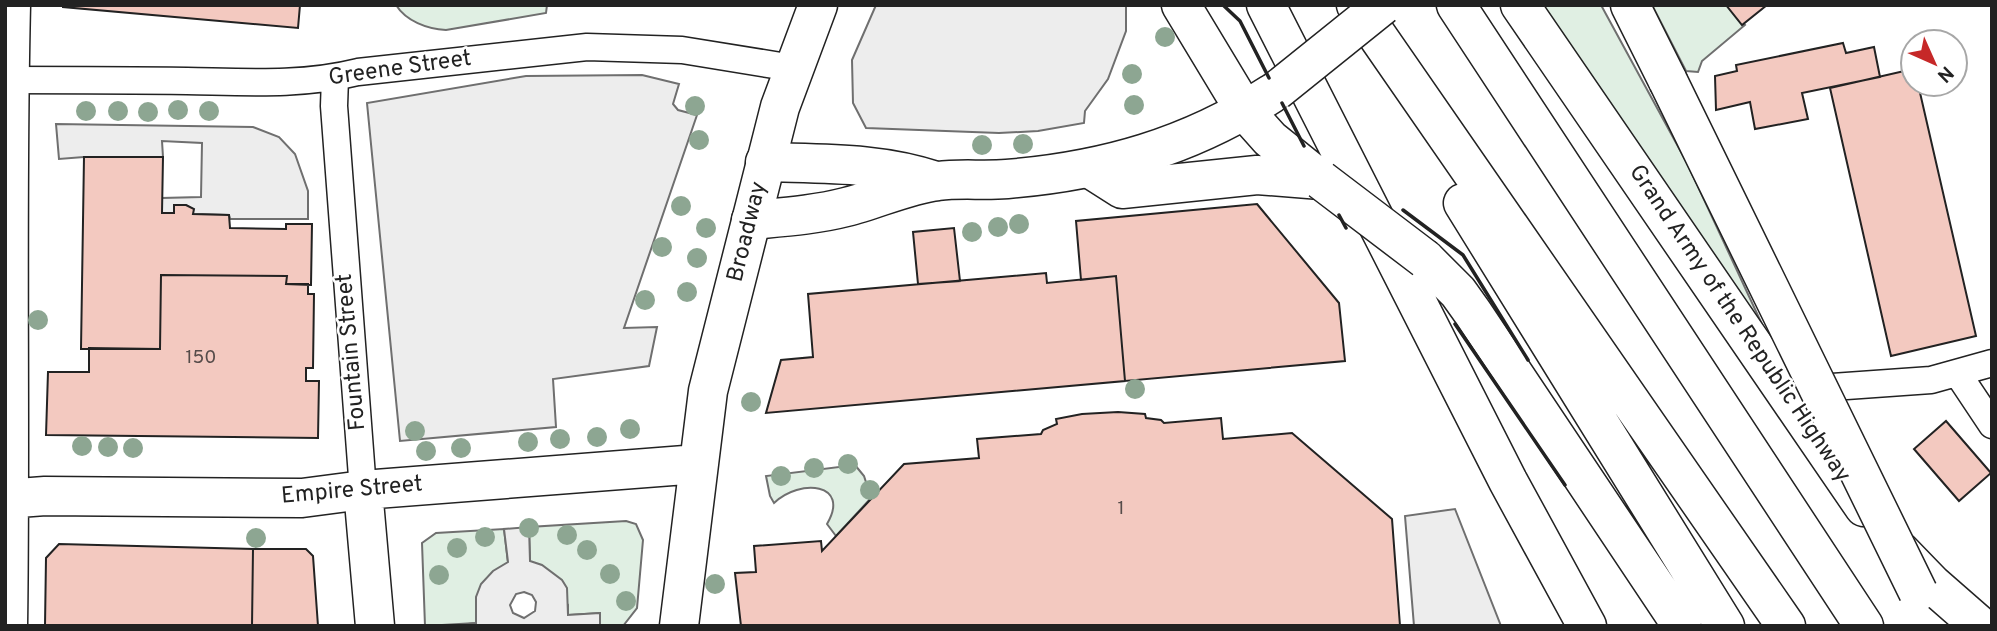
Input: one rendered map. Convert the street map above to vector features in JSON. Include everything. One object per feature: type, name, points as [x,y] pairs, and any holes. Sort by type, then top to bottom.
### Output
[{"type":"main road","points":[[8,626],[7,80],[11,5]]},
{"type":"main road","name":"Broadway","points":[[679,626],[708,391],[765,162],[793,68],[818,5]]},
{"type":"main road","points":[[1181,5],[1245,111],[1270,139],[1425,258],[1458,292],[1682,626]]},
{"type":"main road","points":[[1266,5],[1380,234],[1535,533],[1587,626]]},
{"type":"main road","points":[[1356,5],[1786,626]]},
{"type":"main road","points":[[751,220],[812,214],[846,207],[936,181],[1004,179],[1089,168],[1161,150],[1207,131],[1276,91],[1382,5]]},
{"type":"main road","points":[[1456,5],[1864,626]]},
{"type":"main road","name":"Grand Army of the Republic Highway","points":[[1520,5],[1880,527],[1932,584],[1980,626]]},
{"type":"main road","points":[[1630,5],[1935,626]]},
{"type":"main road","points":[[1397,65],[1461,200],[1725,626]]},
{"type":"main road","points":[[765,162],[869,165],[911,172],[936,181]]},
{"type":"main road","points":[[1089,168],[1122,189],[1257,175],[1321,180]]},
{"type":"main road","points":[[1667,218],[1700,297],[1802,450],[1867,535],[1953,626]]},
{"type":"main road","name":"Empire Street","points":[[7,499],[45,496],[302,498],[363,489],[698,464]]},
{"type":"main road","name":"Fountain Street","points":[[363,489],[375,626]]},
{"type":"main road","points":[[1535,533],[1571,626]]},
{"type":"street","name":"Greene Street","points":[[7,80],[292,83],[372,71],[587,47],[682,50],[793,68]]},
{"type":"street","name":"Fountain Street","points":[[335,78],[335,133],[363,489]]},
{"type":"street","points":[[1818,388],[1931,380],[1992,363]]},
{"type":"street","points":[[1958,374],[1992,425]]},
{"type":"green space","points":[[396,5],[547,5],[546,13],[446,30],[418,23],[405,16]]},
{"type":"green space","points":[[1533,5],[1601,5],[1687,163],[1767,335]]},
{"type":"green space","points":[[1652,5],[1728,5],[1745,25],[1702,61],[1698,72],[1686,71]]},
{"type":"green space","points":[[855,465],[864,476],[871,498],[836,536],[827,524],[833,510],[828,493],[809,488],[797,490],[774,503],[770,496],[766,476]]},
{"type":"green space","points":[[626,521],[636,524],[643,540],[637,608],[623,626],[600,626],[599,613],[568,615],[568,605],[530,562],[529,527]]},
{"type":"green space","points":[[504,529],[508,563],[491,574],[481,587],[476,623],[425,626],[422,543],[436,533]]},
{"type":"shaded area","points":[[876,5],[1126,5],[1126,31],[1108,79],[1085,111],[1084,123],[1038,131],[999,133],[866,128],[853,103],[852,60]]},
{"type":"shaded area","points":[[642,75],[679,84],[673,104],[678,110],[697,115],[624,328],[657,327],[649,366],[553,379],[556,427],[400,441],[367,103],[526,76]]},
{"type":"shaded area","points":[[56,124],[253,127],[279,137],[295,154],[308,191],[308,219],[230,219],[229,215],[193,214],[193,209],[186,205],[174,205],[174,213],[162,213],[162,198],[201,197],[202,143],[162,141],[163,157],[59,159]]},
{"type":"shaded area","points":[[1455,509],[1501,626],[1414,626],[1405,516]]},
{"type":"shaded area","points":[[529,527],[530,561],[542,565],[562,580],[567,588],[568,615],[600,613],[600,626],[452,626],[476,623],[476,597],[481,584],[493,571],[508,562],[504,529]],"holes":[[[524,592],[532,595],[536,602],[535,611],[524,618],[513,613],[510,605],[516,594]]]},
{"type":"building","points":[[63,5],[300,5],[298,28]]},
{"type":"building","points":[[1726,5],[1767,5],[1742,25]]},
{"type":"building","points":[[1843,43],[1846,53],[1874,47],[1880,77],[1802,93],[1808,119],[1755,129],[1750,102],[1716,110],[1715,76],[1737,71],[1736,65]]},
{"type":"building","points":[[1899,72],[1899,98],[1921,98],[1976,336],[1891,356],[1830,88]]},
{"type":"building","points":[[84,157],[163,157],[162,213],[174,213],[174,205],[186,205],[194,209],[193,214],[229,215],[230,228],[286,229],[286,224],[312,224],[311,285],[286,284],[287,276],[161,275],[160,349],[81,349]]},
{"type":"building","points":[[1257,204],[1339,303],[1345,361],[1125,381],[1116,276],[1081,280],[1076,221]]},
{"type":"building","points":[[954,228],[960,281],[918,284],[913,232]]},
{"type":"building","points":[[1046,273],[1047,283],[1116,276],[1125,381],[766,413],[781,360],[813,357],[808,294]]},
{"type":"building","points":[[161,275],[287,276],[286,284],[308,284],[308,294],[314,294],[313,368],[306,368],[306,381],[319,381],[318,438],[46,435],[48,372],[89,372],[89,348],[160,349]]},
{"type":"building","points":[[1118,412],[1145,414],[1146,418],[1164,423],[1221,418],[1223,439],[1292,433],[1392,519],[1400,626],[741,626],[735,573],[756,572],[754,546],[821,541],[822,551],[904,464],[979,458],[977,439],[1041,434],[1043,430],[1057,424],[1056,419]]},
{"type":"building","points":[[1946,421],[1991,473],[1959,501],[1914,449]]},
{"type":"building","points":[[59,544],[253,549],[252,626],[45,626],[46,558]]},
{"type":"building","points":[[253,549],[306,549],[313,556],[318,626],[252,626]]},
{"type":"wall","points":[[1223,5],[1240,21],[1269,78]]},
{"type":"wall","points":[[1282,103],[1304,146]]},
{"type":"wall","points":[[1403,210],[1463,255],[1528,360]]},
{"type":"wall","points":[[1339,215],[1346,228]]},
{"type":"wall","points":[[1455,324],[1565,485]]}]
